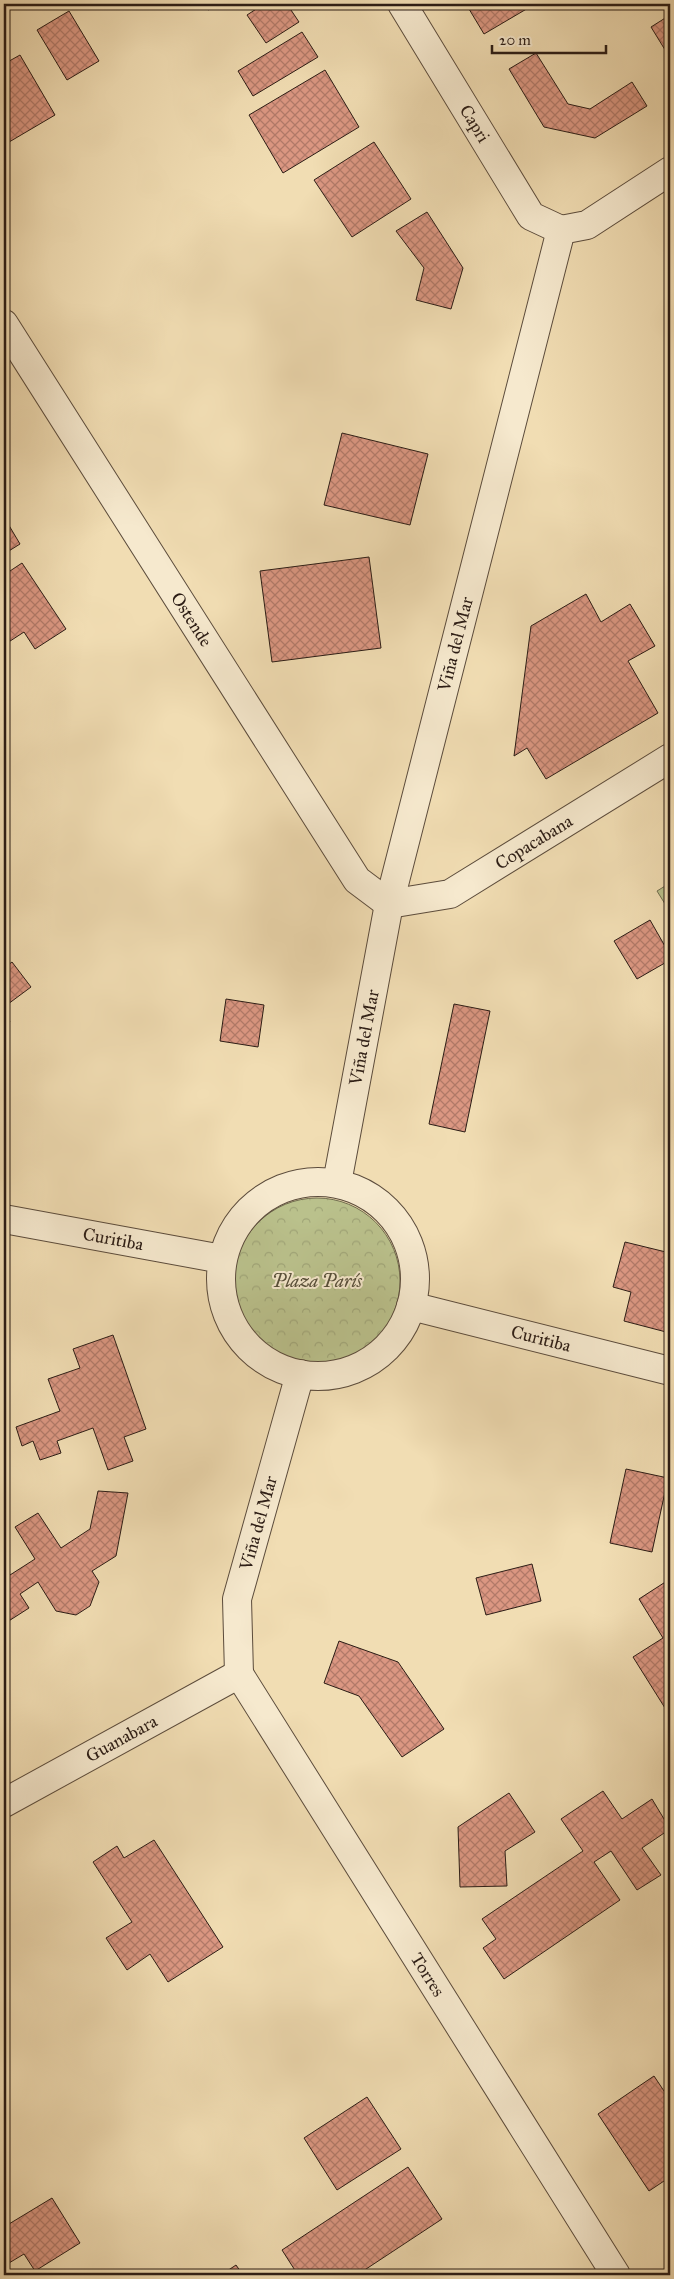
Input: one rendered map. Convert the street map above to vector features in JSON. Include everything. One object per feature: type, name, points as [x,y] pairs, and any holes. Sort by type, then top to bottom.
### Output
[{"type":"street","name":"Capri","points":[[402,4],[532,216],[561,230]]},
{"type":"street","points":[[561,230],[587,225],[670,171]]},
{"type":"street","name":"Viña del Mar","points":[[337,1183],[389,904],[561,230]]},
{"type":"street","name":"Ostende","points":[[4,324],[357,880],[389,904]]},
{"type":"street","name":"Copacabana","points":[[389,904],[450,894],[670,758]]},
{"type":"street","points":[[306,1182],[337,1183],[367,1195],[392,1215],[409,1243],[415,1274],[411,1306],[399,1332],[380,1353],[356,1368],[328,1375],[300,1374],[271,1364],[247,1345],[230,1319],[221,1290],[222,1259],[233,1231],[252,1207],[277,1190],[306,1182]]},
{"type":"street","name":"Curitiba","points":[[4,1219],[222,1259]]},
{"type":"street","name":"Curitiba","points":[[411,1306],[670,1371]]},
{"type":"street","name":"Viña del Mar","points":[[239,1674],[237,1599],[300,1374]]},
{"type":"street","name":"Guanabara","points":[[4,1803],[239,1674]]},
{"type":"street","name":"Torres","points":[[239,1674],[616,2275]]},
{"type":"green space","points":[[670,883],[670,912],[657,891]]},
{"type":"green space","name":"Plaza París","points":[[317,1198],[341,1202],[356,1208],[381,1229],[390,1242],[396,1257],[400,1281],[396,1305],[390,1320],[369,1345],[356,1354],[341,1360],[317,1364],[293,1360],[278,1354],[253,1333],[244,1320],[238,1305],[234,1281],[238,1257],[244,1242],[265,1217],[278,1208],[293,1202]]},
{"type":"building","points":[[204,4],[219,4],[208,10]]},
{"type":"building","points":[[264,4],[287,4],[299,22],[266,43],[247,15]]},
{"type":"building","points":[[466,4],[535,4],[484,34]]},
{"type":"building","points":[[69,11],[99,61],[67,80],[37,30]]},
{"type":"building","points":[[670,15],[670,58],[651,27]]},
{"type":"building","points":[[302,32],[318,57],[253,96],[238,71]]},
{"type":"building","points":[[536,53],[568,104],[590,109],[632,82],[647,106],[595,138],[544,127],[509,69]]},
{"type":"building","points":[[20,55],[55,115],[4,145],[4,64]]},
{"type":"building","points":[[325,70],[359,127],[283,173],[249,115]]},
{"type":"building","points":[[374,142],[411,199],[352,237],[314,180]]},
{"type":"building","points":[[427,212],[463,268],[451,309],[416,300],[424,268],[396,231]]},
{"type":"building","points":[[342,433],[428,454],[410,525],[324,505]]},
{"type":"building","points":[[4,517],[20,544],[4,554]]},
{"type":"building","points":[[369,557],[381,648],[272,662],[260,571]]},
{"type":"building","points":[[22,563],[66,629],[35,649],[24,632],[4,645],[4,575]]},
{"type":"building","points":[[586,594],[601,622],[630,604],[655,646],[628,661],[658,713],[546,779],[527,748],[514,756],[531,626]]},
{"type":"building","points":[[650,920],[670,955],[670,960],[637,979],[614,941]]},
{"type":"building","points":[[12,962],[31,987],[4,1007],[4,968]]},
{"type":"building","points":[[226,999],[264,1005],[258,1047],[220,1041]]},
{"type":"building","points":[[454,1004],[490,1011],[465,1132],[429,1124]]},
{"type":"building","points":[[4,1013],[10,1022],[4,1027]]},
{"type":"building","points":[[625,1242],[670,1253],[670,1333],[624,1321],[631,1292],[613,1287]]},
{"type":"building","points":[[113,1335],[146,1429],[124,1437],[133,1461],[108,1470],[93,1428],[57,1441],[61,1453],[40,1460],[33,1441],[22,1446],[16,1427],[60,1411],[48,1379],[80,1368],[73,1349]]},
{"type":"building","points":[[626,1469],[668,1478],[652,1552],[610,1543]]},
{"type":"building","points":[[98,1491],[128,1493],[116,1556],[92,1571],[99,1582],[90,1606],[76,1615],[56,1611],[38,1582],[20,1594],[29,1608],[4,1624],[4,1567],[10,1575],[35,1559],[15,1527],[38,1513],[61,1548],[90,1529]]},
{"type":"building","points":[[532,1564],[541,1601],[486,1615],[476,1578]]},
{"type":"building","points":[[670,1579],[670,1716],[633,1657],[663,1638],[639,1599]]},
{"type":"building","points":[[339,1641],[398,1662],[444,1729],[402,1757],[359,1696],[324,1683]]},
{"type":"building","points":[[4,1674],[9,1685],[4,1688]]},
{"type":"building","points":[[603,1791],[622,1819],[652,1799],[670,1829],[642,1848],[661,1875],[637,1890],[611,1851],[594,1862],[620,1900],[504,1979],[483,1948],[496,1939],[482,1919],[583,1851],[561,1819]]},
{"type":"building","points":[[509,1793],[535,1832],[505,1851],[507,1886],[460,1887],[458,1827]]},
{"type":"building","points":[[154,1840],[223,1947],[168,1982],[150,1954],[127,1970],[106,1938],[132,1922],[93,1862],[117,1846],[124,1858]]},
{"type":"building","points":[[654,2076],[670,2100],[670,2177],[649,2191],[598,2114]]},
{"type":"building","points":[[367,2097],[401,2149],[337,2190],[304,2138]]},
{"type":"building","points":[[408,2167],[442,2219],[357,2275],[298,2275],[282,2250]]},
{"type":"building","points":[[52,2198],[80,2243],[35,2271],[24,2254],[4,2266],[4,2227]]},
{"type":"building","points":[[236,2265],[243,2275],[221,2275]]}]
